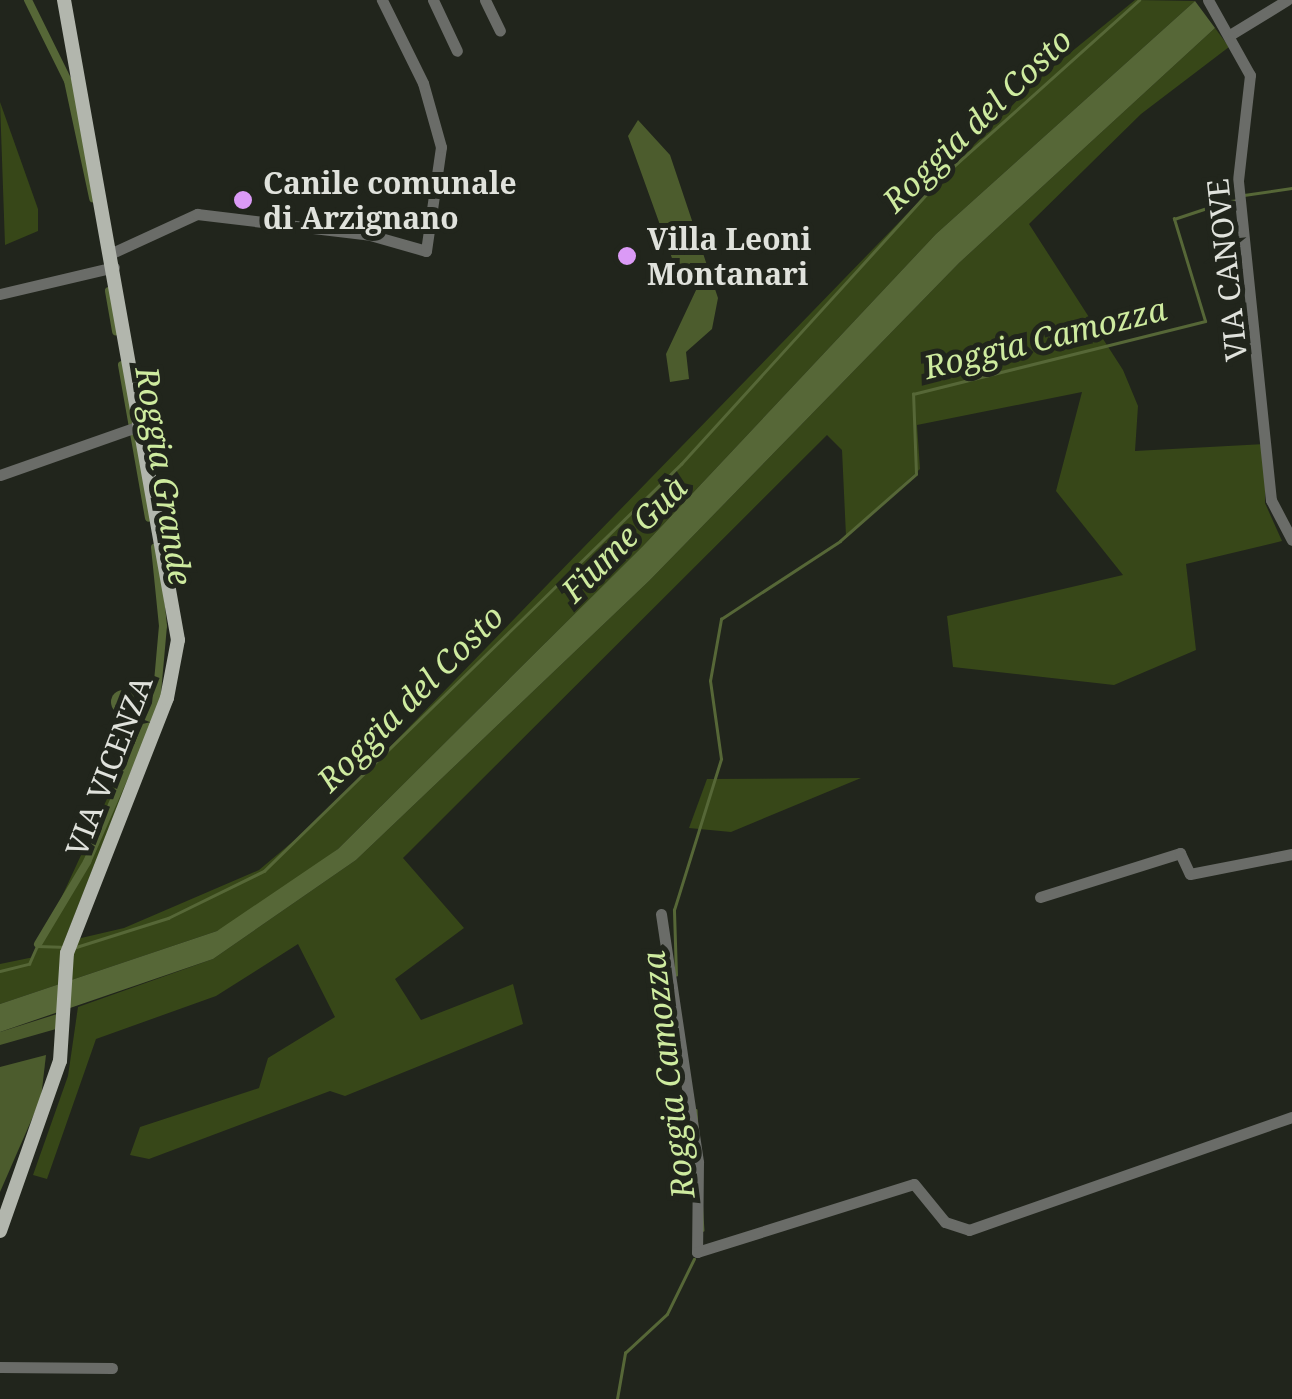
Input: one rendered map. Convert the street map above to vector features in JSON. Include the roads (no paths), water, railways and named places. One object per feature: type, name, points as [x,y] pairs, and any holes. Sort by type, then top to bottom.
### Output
[{"type":"main road","name":"VIA VICENZA","points":[[0,1231],[50,1096],[64,1028],[65,976],[175,666],[176,601],[67,5]]},
{"type":"street","points":[[433,0],[458,51]]},
{"type":"street","points":[[485,0],[500,31]]},
{"type":"street","name":"VIA CANOVE","points":[[1208,0],[1232,33],[1250,75],[1240,198],[1272,500],[1292,540]]},
{"type":"street","points":[[1232,33],[1288,0]]},
{"type":"street","points":[[0,294],[113,260],[196,214],[370,235],[426,251],[441,147],[423,83],[386,1]]},
{"type":"street","points":[[0,474],[144,425]]},
{"type":"street","points":[[1040,896],[1180,853],[1190,874],[1292,854]]},
{"type":"street","points":[[662,914],[698,1162],[697,1252],[914,1184],[945,1222],[969,1230],[1185,1162],[1292,1117]]},
{"type":"street","points":[[0,1366],[112,1368]]},
{"type":"waterway","name":"Roggia Grande","points":[[28,0],[68,81],[93,198]]},
{"type":"waterway","name":"Roggia del Costo","points":[[73,948],[168,918],[264,871],[681,464],[944,175],[1139,0]]},
{"type":"waterway","name":"Roggia Camozza","points":[[1244,195],[1292,188]]},
{"type":"waterway","name":"Roggia Camozza","points":[[676,975],[674,910],[721,759],[710,681],[721,619],[840,541],[916,474],[913,394],[1205,321],[1174,219],[1237,198]]},
{"type":"waterway","name":"Roggia Grande","points":[[109,291],[116,331]]},
{"type":"waterway","name":"Roggia Grande","points":[[122,365],[149,518]]},
{"type":"waterway","name":"Roggia Grande","points":[[38,944],[87,862],[156,704],[163,626],[155,547]]},
{"type":"waterway","name":"Roggia Grande","points":[[0,971],[29,964],[37,946],[60,947]]},
{"type":"waterway","points":[[696,1110],[703,1230]]},
{"type":"waterway","name":"Roggia Camozza","points":[[617,1399],[625,1353],[667,1314],[694,1259]]},
{"type":"place","name":"Canile comunale di Arzignano","points":[[243,200]]},
{"type":"place","name":"Villa Leoni Montanari","points":[[627,256]]},
{"type":"water label","name":"Fiume Guà","points":[[624,539]]}]
